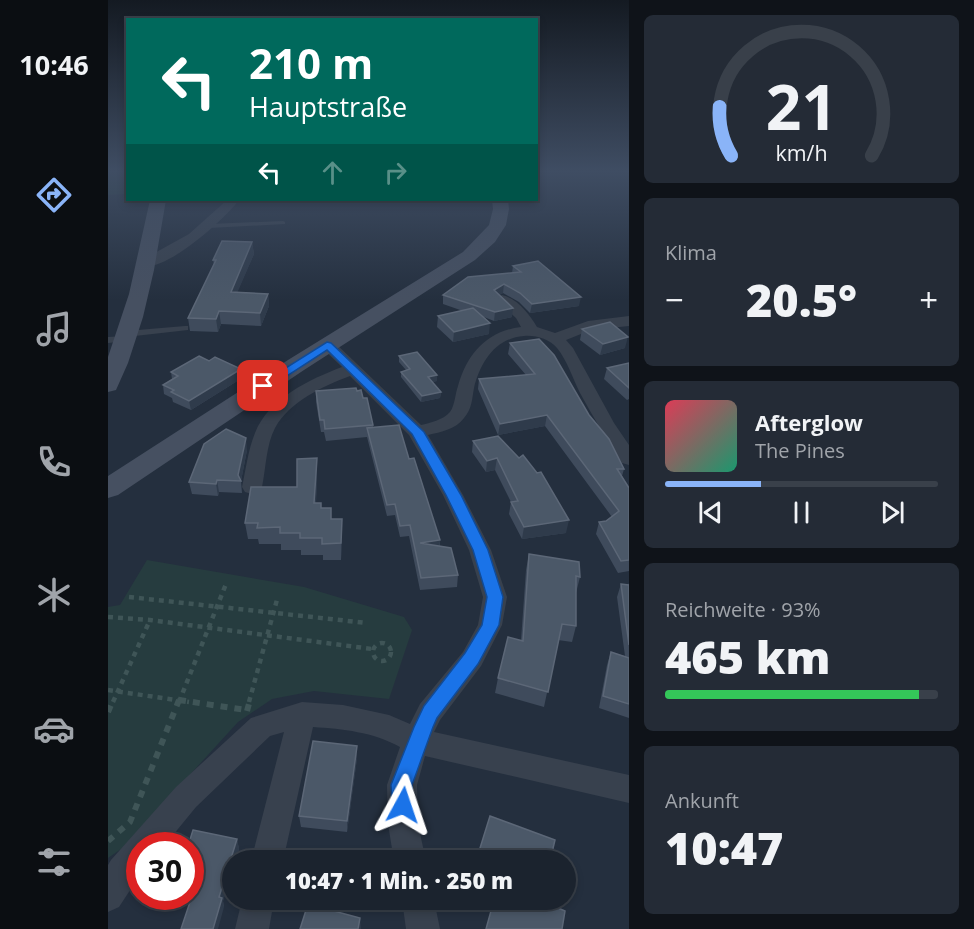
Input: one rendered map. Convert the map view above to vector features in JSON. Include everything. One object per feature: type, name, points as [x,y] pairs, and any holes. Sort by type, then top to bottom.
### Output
[{"type":"street","points":[[108,385],[119,338],[147,263],[156,213]]},
{"type":"street","points":[[147,263],[172,252],[209,226],[221,213]]},
{"type":"street","points":[[108,489],[327,345],[469,256],[490,238],[500,222],[501,213]]},
{"type":"street","points":[[502,299],[522,315],[531,331]]},
{"type":"street","points":[[556,338],[588,326],[629,321]]},
{"type":"street","points":[[417,432],[453,420],[460,412],[470,373],[480,351],[500,336],[513,332],[531,331],[556,338],[565,348],[605,423],[629,459]]},
{"type":"street","points":[[327,345],[417,432],[453,495],[480,550],[495,597],[490,625],[472,658],[430,712],[416,741],[402,785],[408,850]]},
{"type":"street","points":[[252,487],[265,430],[281,409],[308,389],[353,369]]},
{"type":"street","points":[[270,850],[302,714]]},
{"type":"street","points":[[156,832],[254,719],[302,714],[343,717],[389,728],[416,741],[629,789]]},
{"type":"street","points":[[108,896],[126,867]]},
{"type":"street","points":[[252,929],[256,910]]},
{"type":"street","points":[[420,910],[423,929]]},
{"type":"lane","points":[[209,226],[284,223]]},
{"type":"lane","points":[[119,338],[185,328]]},
{"type":"path","points":[[108,841],[130,822],[226,584]]},
{"type":"path","points":[[108,690],[179,700],[254,719],[267,635],[278,596]]},
{"type":"path","points":[[129,597],[368,623]]},
{"type":"path","points":[[108,617],[208,627],[372,649]]},
{"type":"path","points":[[108,712],[150,620]]},
{"type":"green space","points":[[147,560],[304,587],[404,617],[412,630],[389,699],[314,691],[272,699],[238,722],[138,832],[126,832],[126,845],[108,858],[108,607],[120,605]]},
{"type":"building","points":[[222,241],[252,242],[231,292],[268,294],[260,313],[219,311],[216,319],[188,318],[216,260],[213,260]]},
{"type":"building","points":[[538,261],[581,297],[532,304],[520,293],[504,284],[494,290],[513,308],[495,312],[443,295],[468,277],[521,272],[513,266]]},
{"type":"building","points":[[473,308],[490,323],[454,332],[438,316]]},
{"type":"building","points":[[610,322],[628,337],[603,344],[582,329]]},
{"type":"building","points":[[539,339],[554,355],[589,415],[609,439],[624,469],[617,469],[629,488],[629,560],[621,561],[599,522],[606,521],[619,511],[547,415],[500,424],[479,379],[535,374],[510,343]]},
{"type":"building","points":[[417,352],[437,375],[428,377],[441,392],[422,396],[401,372],[410,369],[399,356]]},
{"type":"building","points":[[199,356],[209,361],[215,357],[241,369],[189,401],[163,385],[178,376],[171,372]]},
{"type":"building","points":[[629,363],[629,388],[607,368]]},
{"type":"building","points":[[356,388],[357,391],[361,390],[363,398],[367,398],[373,425],[325,429],[324,420],[320,420],[316,391]]},
{"type":"building","points":[[399,425],[409,459],[414,458],[440,540],[420,543],[451,548],[458,575],[421,578],[410,525],[400,526],[395,504],[387,505],[367,428]]},
{"type":"building","points":[[226,429],[246,438],[238,475],[241,481],[217,480],[216,484],[189,482],[204,444]]},
{"type":"building","points":[[498,436],[519,458],[523,455],[537,473],[541,472],[569,520],[524,527],[511,502],[518,501],[497,458],[487,461],[473,441]]},
{"type":"building","points":[[317,458],[314,503],[321,503],[321,508],[331,508],[331,519],[342,519],[341,543],[322,544],[322,538],[300,538],[300,533],[280,533],[280,527],[257,528],[258,523],[245,523],[251,487],[297,487],[297,459]]},
{"type":"building","points":[[529,554],[579,562],[580,577],[576,576],[576,626],[562,624],[548,692],[498,678],[508,637],[523,641]]},
{"type":"building","points":[[621,584],[629,585],[629,645]]},
{"type":"building","points":[[611,652],[629,658],[629,704],[603,696]]},
{"type":"building","points":[[313,741],[357,746],[347,821],[299,816]]},
{"type":"building","points":[[490,816],[555,840],[553,850],[479,850]]},
{"type":"building","points":[[204,832],[237,839],[234,850],[222,850],[222,887],[219,897],[222,898],[213,929],[181,929],[187,910],[204,910]]},
{"type":"building","points":[[306,910],[330,910],[360,918],[358,929],[300,929]]},
{"type":"building","points":[[491,910],[565,911],[562,929],[486,929]]},
{"type":"route","points":[[263,386],[327,345],[417,432],[453,495],[480,550],[495,597],[490,625],[472,658],[430,712],[416,741],[402,785],[403,805]]}]
